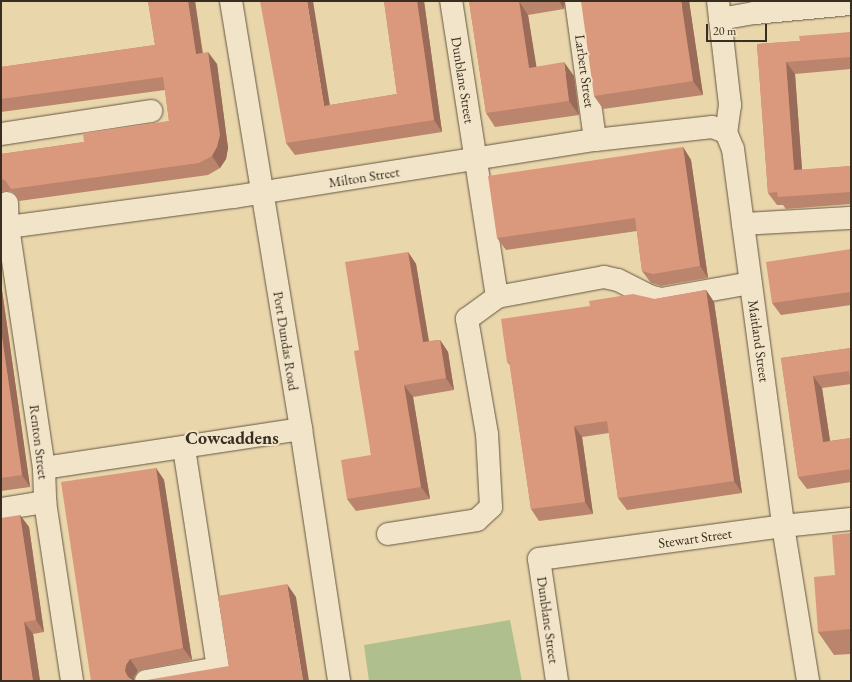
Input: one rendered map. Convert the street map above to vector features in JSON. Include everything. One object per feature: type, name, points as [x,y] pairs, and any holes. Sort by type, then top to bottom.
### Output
[{"type":"street","name":"Port Dundas Road","points":[[231,1],[261,192],[301,429],[339,681]]},
{"type":"street","name":"Dunblane Street","points":[[450,1],[497,296]]},
{"type":"street","name":"Larbert Street","points":[[576,1],[595,140]]},
{"type":"street","points":[[719,10],[754,7],[851,4]]},
{"type":"street","name":"Maitland Street","points":[[719,10],[730,105],[726,132],[733,149],[783,526],[808,681]]},
{"type":"street","points":[[1,134],[152,111]]},
{"type":"street","name":"Milton Street","points":[[4,228],[261,192],[595,140],[712,127],[726,132]]},
{"type":"street","name":"Renton Street","points":[[7,203],[4,228],[44,468],[45,502],[72,681]]},
{"type":"street","points":[[743,224],[851,218]]},
{"type":"street","points":[[388,534],[477,520],[491,506],[487,434],[467,319],[497,296],[604,277],[618,280],[649,296],[661,299],[751,283]]},
{"type":"street","points":[[44,468],[184,448],[301,429]]},
{"type":"street","points":[[146,681],[218,668],[184,448]]},
{"type":"street","points":[[1,509],[45,502]]},
{"type":"street","name":"Stewart Street","points":[[539,558],[783,526],[851,519]]},
{"type":"street","name":"Dunblane Street","points":[[539,558],[557,681]]},
{"type":"green space","points":[[510,620],[522,681],[369,681],[364,645]]},
{"type":"building","points":[[148,1],[188,1],[196,54],[208,52],[220,135],[217,147],[212,156],[199,163],[11,189],[5,180],[1,179],[1,154],[84,142],[83,133],[169,121],[163,77],[1,99],[1,67],[155,45]]},
{"type":"building","points":[[260,1],[307,1],[324,106],[397,94],[384,1],[417,1],[434,120],[286,143]]},
{"type":"building","points":[[469,1],[519,1],[529,68],[564,62],[569,101],[486,113]]},
{"type":"building","points":[[581,1],[681,1],[693,81],[594,96]]},
{"type":"building","points":[[851,32],[851,57],[786,62],[794,170],[851,166],[851,192],[778,197],[777,192],[768,193],[757,44],[800,41],[799,36]]},
{"type":"building","points":[[683,147],[700,266],[653,274],[642,271],[635,218],[497,238],[488,176]]},
{"type":"building","points":[[851,249],[851,292],[772,303],[766,262]]},
{"type":"building","points":[[408,252],[423,342],[440,340],[446,378],[404,385],[421,487],[347,499],[341,460],[371,455],[354,351],[359,350],[345,262]]},
{"type":"building","points":[[706,290],[734,481],[618,498],[607,421],[574,426],[585,502],[531,509],[509,361],[507,362],[501,319],[590,306],[589,301],[633,294],[655,299]]},
{"type":"building","points":[[1,330],[22,475],[1,478]]},
{"type":"building","points":[[851,348],[851,386],[849,371],[813,376],[823,442],[851,438],[851,469],[798,477],[781,358]]},
{"type":"building","points":[[156,468],[183,648],[130,659],[126,665],[125,671],[128,677],[134,681],[91,681],[61,482]]},
{"type":"building","points":[[20,515],[36,620],[24,622],[33,681],[1,681],[1,518]]},
{"type":"building","points":[[851,533],[851,629],[818,632],[814,577],[835,575],[832,535]]},
{"type":"building","points":[[287,584],[303,681],[141,681],[229,666],[218,596]]},
{"type":"district","name":"Cowcaddens","points":[[232,438]]}]
